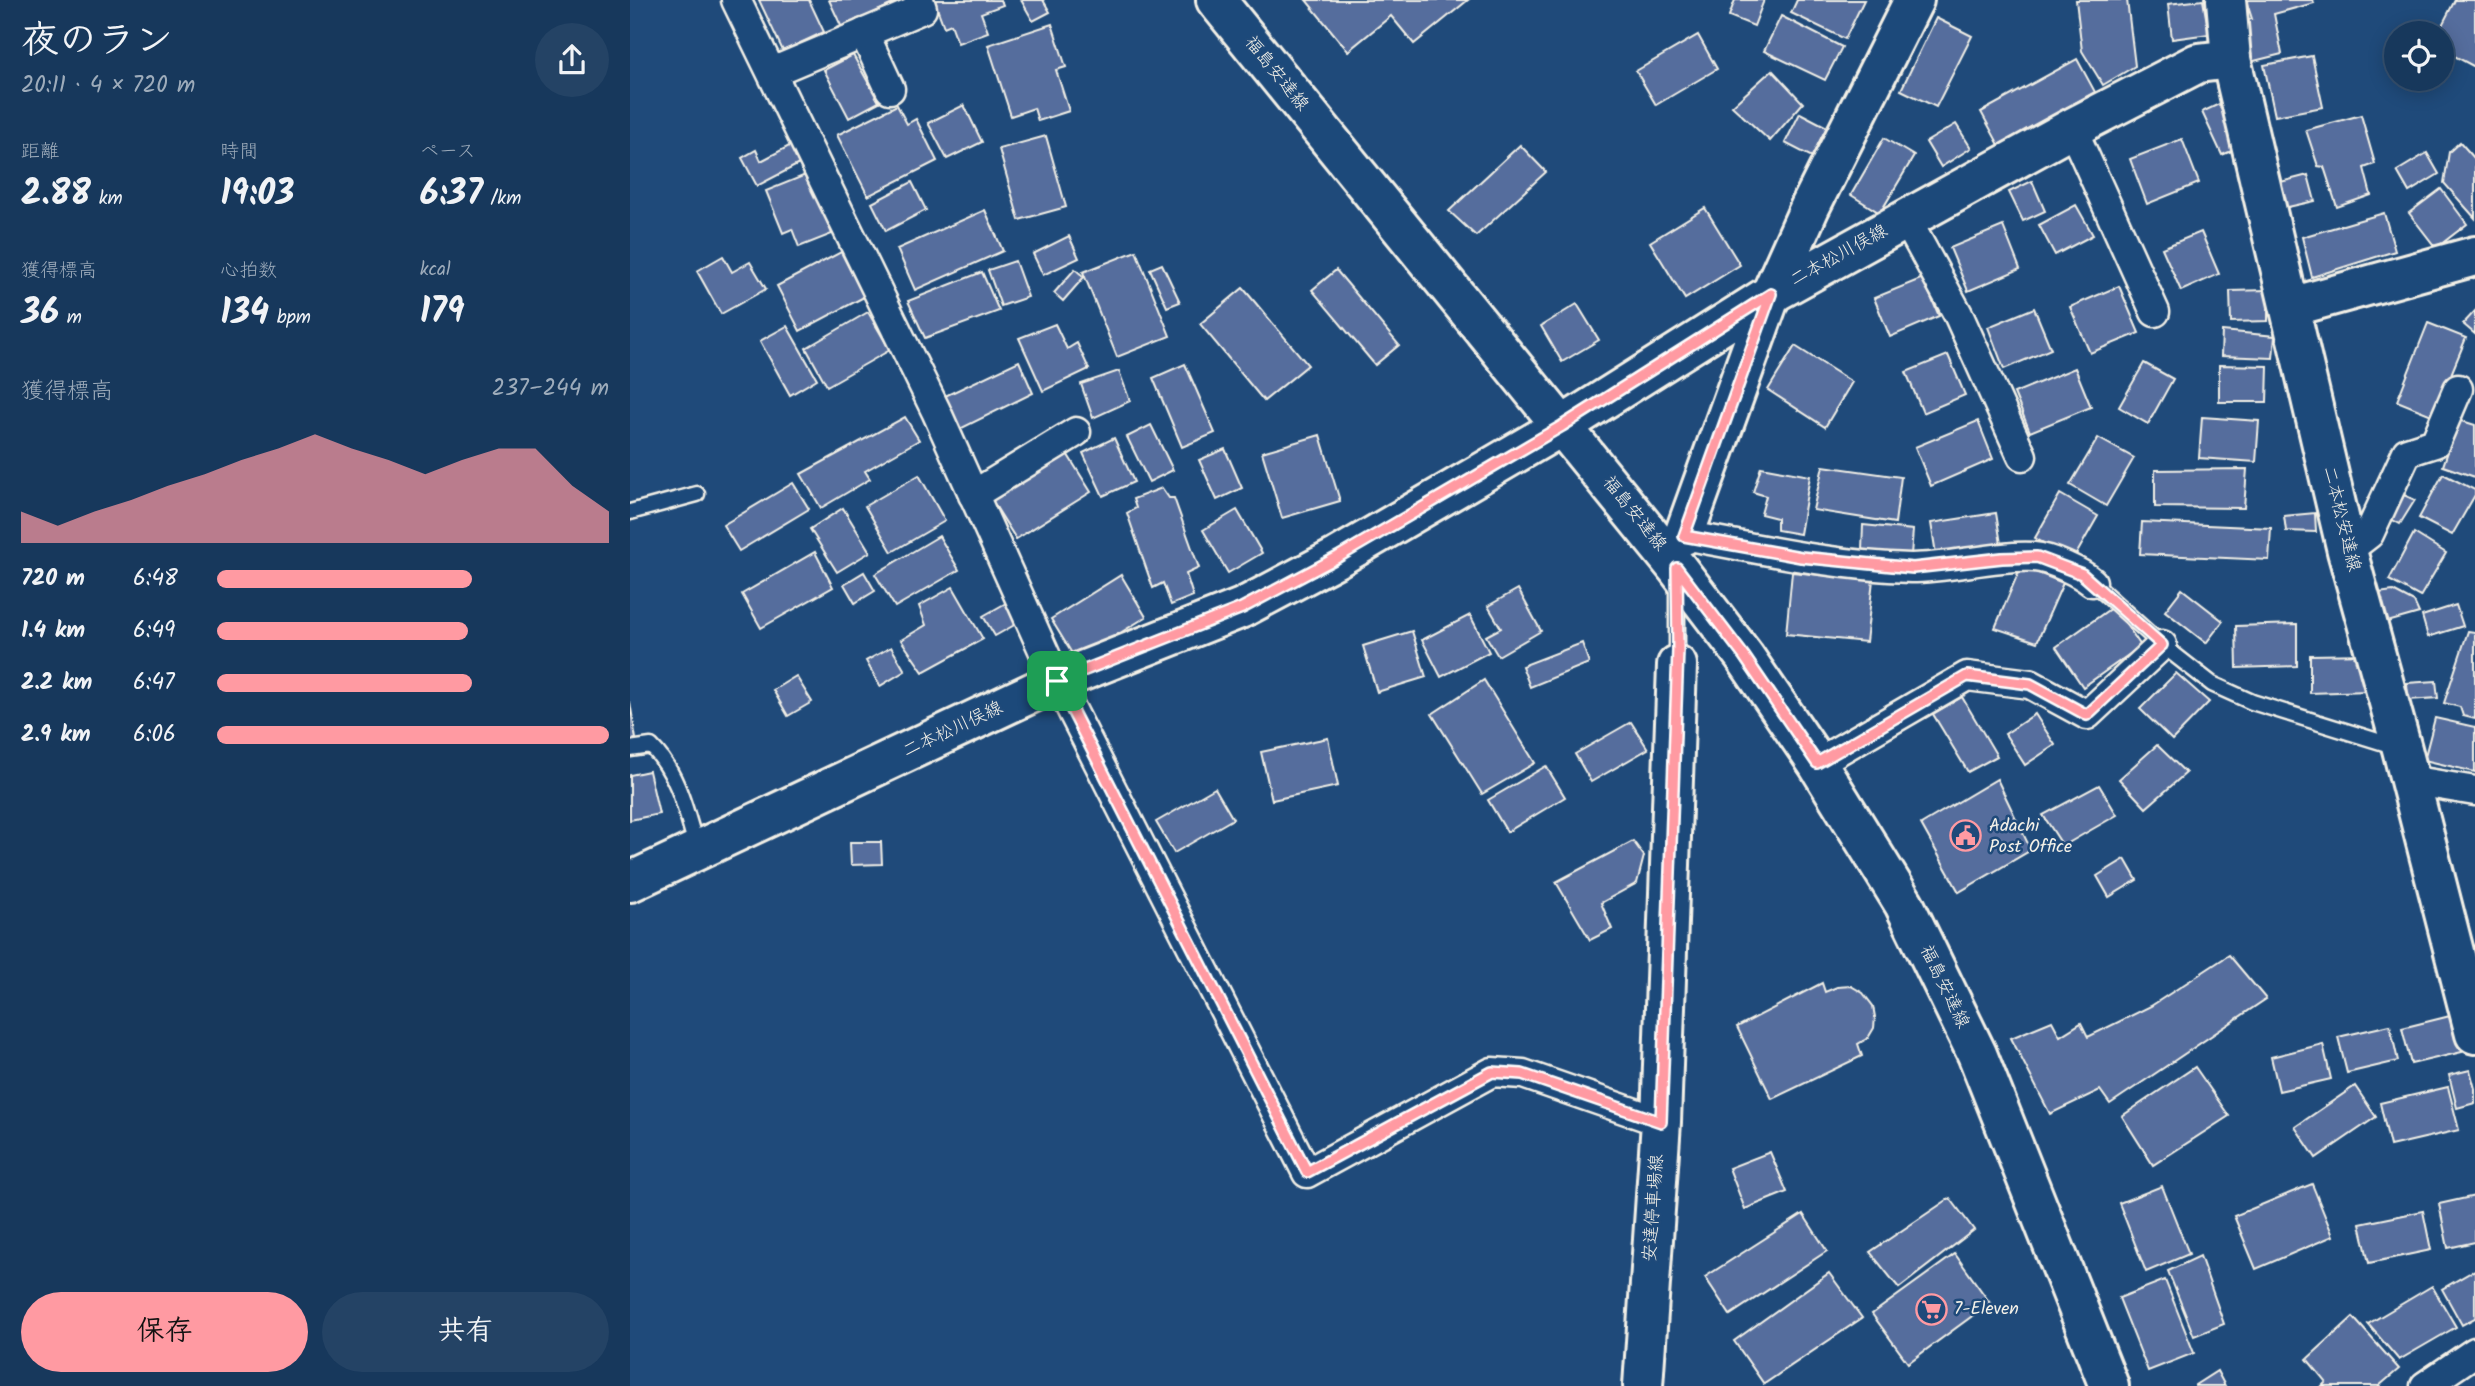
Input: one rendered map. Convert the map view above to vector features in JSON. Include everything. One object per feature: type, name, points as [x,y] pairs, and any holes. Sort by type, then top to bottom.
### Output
[{"type":"main road","name":"福島安達線","points":[[1216,0],[1562,426],[1680,552],[1744,656],[1817,763],[1904,904],[1977,1054],[2109,1386]]},
{"type":"main road","points":[[1680,552],[1771,294],[1810,207],[1914,0]]},
{"type":"main road","name":"二本松安達線","points":[[2226,0],[2231,59],[2347,551],[2406,765],[2475,1034]]},
{"type":"main road","name":"二本松川俣線","points":[[630,882],[1057,681],[1242,608],[1338,557],[1562,426],[1771,294],[1906,219],[2198,63],[2231,59]]},
{"type":"main road","points":[[2291,307],[2475,256]]},
{"type":"main road","name":"安達停車場線","points":[[1643,1386],[1661,1122],[1677,665]]},
{"type":"street","points":[[736,0],[936,411],[1057,681],[1307,1172],[1492,1072],[1522,1074],[1661,1122]]},
{"type":"street","points":[[772,72],[922,9],[919,0]]},
{"type":"street","points":[[864,33],[890,89]]},
{"type":"street","points":[[2072,128],[2155,312]]},
{"type":"street","points":[[1906,219],[1958,314],[2022,456]]},
{"type":"street","points":[[2347,551],[2369,534],[2407,452],[2435,443],[2458,389]]},
{"type":"street","points":[[972,495],[1076,432]]},
{"type":"street","points":[[1680,552],[1801,557],[1913,568],[2037,557],[2082,574],[2092,582]]},
{"type":"street","points":[[1817,763],[1967,676],[2030,684],[2087,715],[2162,645]]},
{"type":"street","points":[[2406,765],[2475,791]]},
{"type":"street","points":[[2425,1386],[2475,1352]]},
{"type":"lane","points":[[630,512],[697,494]]},
{"type":"lane","name":"安達停車場線","points":[[1677,665],[1680,552]]},
{"type":"lane","points":[[2092,582],[2162,645],[2212,684],[2406,765]]},
{"type":"lane","points":[[630,749],[651,746],[665,761],[678,786],[697,851]]},
{"type":"building","points":[[759,0],[809,0],[824,32],[783,51]]},
{"type":"building","points":[[829,0],[901,0],[842,28]]},
{"type":"building","points":[[934,0],[1001,0],[1003,5],[981,13],[988,32],[958,43],[951,24],[944,27]]},
{"type":"building","points":[[1021,0],[1043,0],[1050,12],[1033,21]]},
{"type":"building","points":[[1306,0],[1468,0],[1414,44],[1391,16],[1348,51]]},
{"type":"building","points":[[1735,0],[1764,0],[1754,26],[1729,16]]},
{"type":"building","points":[[1797,0],[1864,0],[1845,39],[1791,13]]},
{"type":"building","points":[[2076,0],[2127,0],[2135,66],[2103,85],[2082,51]]},
{"type":"building","points":[[2203,0],[2209,34],[2172,39],[2168,4]]},
{"type":"building","points":[[2246,0],[2313,0],[2314,3],[2274,14],[2282,54],[2246,63],[2237,22],[2252,19]]},
{"type":"building","points":[[2455,0],[2475,0],[2475,67],[2454,56],[2454,21],[2444,21]]},
{"type":"building","points":[[1781,16],[1842,47],[1825,80],[1764,51]]},
{"type":"building","points":[[1936,18],[1972,36],[1936,107],[1901,90]]},
{"type":"building","points":[[1052,24],[1066,67],[1056,70],[1069,111],[1038,121],[1034,108],[1011,116],[988,45]]},
{"type":"building","points":[[1698,35],[1717,69],[1656,105],[1636,71]]},
{"type":"building","points":[[853,55],[879,102],[849,118],[824,70]]},
{"type":"building","points":[[2312,56],[2323,107],[2275,116],[2264,65]]},
{"type":"building","points":[[2077,59],[2095,92],[1999,145],[1981,112]]},
{"type":"building","points":[[1772,70],[1803,103],[1770,141],[1732,106]]},
{"type":"building","points":[[2219,104],[2239,148],[2222,155],[2202,112]]},
{"type":"building","points":[[897,105],[907,124],[916,119],[937,161],[868,196],[837,135]]},
{"type":"building","points":[[964,105],[982,142],[947,159],[928,123]]},
{"type":"building","points":[[1800,113],[1827,127],[1812,157],[1785,143]]},
{"type":"building","points":[[2361,115],[2375,164],[2364,168],[2371,195],[2337,207],[2324,167],[2318,166],[2306,130]]},
{"type":"building","points":[[1956,124],[1971,148],[1941,167],[1926,142]]},
{"type":"building","points":[[1046,136],[1066,207],[1019,220],[999,149]]},
{"type":"building","points":[[1884,138],[1914,156],[1880,213],[1851,195]]},
{"type":"building","points":[[2182,139],[2199,183],[2147,204],[2130,159]]},
{"type":"building","points":[[2460,142],[2475,159],[2475,218],[2444,183],[2449,152]]},
{"type":"building","points":[[791,145],[801,163],[757,186],[742,158],[756,150],[761,161]]},
{"type":"building","points":[[1520,145],[1546,172],[1476,236],[1449,211]]},
{"type":"building","points":[[2427,153],[2439,174],[2409,192],[2397,171]]},
{"type":"building","points":[[808,174],[832,234],[799,247],[792,229],[783,233],[766,191]]},
{"type":"building","points":[[2308,175],[2315,201],[2279,209],[2273,184]]},
{"type":"building","points":[[2032,181],[2045,211],[2023,221],[2009,192]]},
{"type":"building","points":[[912,182],[926,210],[886,231],[872,203]]},
{"type":"building","points":[[2441,189],[2467,224],[2436,248],[2409,213]]},
{"type":"building","points":[[2076,205],[2093,235],[2055,255],[2039,225]]},
{"type":"building","points":[[1705,208],[1740,265],[1685,299],[1650,242]]},
{"type":"building","points":[[985,210],[1003,251],[915,290],[897,249]]},
{"type":"building","points":[[2384,213],[2395,251],[2312,277],[2302,237]]},
{"type":"building","points":[[2003,226],[2020,269],[1968,291],[1950,248]]},
{"type":"building","points":[[2201,232],[2219,274],[2181,291],[2162,248]]},
{"type":"building","points":[[1069,236],[1079,258],[1043,275],[1033,254]]},
{"type":"building","points":[[1136,251],[1170,336],[1117,357],[1083,272]]},
{"type":"building","points":[[841,252],[864,297],[800,331],[777,286]]},
{"type":"building","points":[[723,256],[732,272],[750,262],[766,289],[721,314],[697,271]]},
{"type":"building","points":[[1015,261],[1028,297],[1001,306],[988,270]]},
{"type":"building","points":[[1162,264],[1180,302],[1167,307],[1150,269]]},
{"type":"building","points":[[1075,269],[1084,277],[1063,301],[1054,293]]},
{"type":"building","points":[[1336,270],[1399,345],[1375,365],[1312,290]]},
{"type":"building","points":[[982,272],[999,311],[925,338],[908,301]]},
{"type":"building","points":[[1923,278],[1939,316],[1890,337],[1874,298]]},
{"type":"building","points":[[2119,286],[2139,333],[2090,353],[2070,307]]},
{"type":"building","points":[[1243,288],[1308,365],[1264,401],[1200,324]]},
{"type":"building","points":[[2268,290],[2268,321],[2231,322],[2230,291]]},
{"type":"building","points":[[1577,304],[1599,340],[1562,362],[1541,326]]},
{"type":"building","points":[[2034,308],[2051,349],[2004,369],[1988,327]]},
{"type":"building","points":[[2475,311],[2475,334],[2463,324]]},
{"type":"building","points":[[868,312],[890,350],[827,386],[806,348]]},
{"type":"building","points":[[2428,323],[2466,338],[2434,416],[2397,401]]},
{"type":"building","points":[[1055,324],[1067,349],[1077,343],[1089,369],[1043,391],[1019,338]]},
{"type":"building","points":[[787,326],[817,379],[790,395],[760,341]]},
{"type":"building","points":[[2222,331],[2275,336],[2273,358],[2221,356]]},
{"type":"building","points":[[1795,346],[1852,382],[1825,427],[1768,390]]},
{"type":"building","points":[[1948,355],[1965,395],[1923,413],[1906,372]]},
{"type":"building","points":[[1019,361],[1033,393],[960,429],[945,396]]},
{"type":"building","points":[[2144,363],[2173,379],[2148,424],[2119,407]]},
{"type":"building","points":[[1185,364],[1215,433],[1182,447],[1153,378]]},
{"type":"building","points":[[2219,365],[2268,366],[2267,402],[2219,402]]},
{"type":"building","points":[[2075,368],[2091,407],[2030,432],[2014,393]]},
{"type":"building","points":[[1119,371],[1130,401],[1093,418],[1081,384]]},
{"type":"building","points":[[905,417],[919,440],[865,471],[870,479],[821,508],[801,474]]},
{"type":"building","points":[[2202,417],[2259,421],[2256,462],[2199,458]]},
{"type":"building","points":[[2459,420],[2475,425],[2475,477],[2443,466]]},
{"type":"building","points":[[1978,421],[1993,459],[1931,486],[1915,447]]},
{"type":"building","points":[[1151,425],[1173,470],[1149,482],[1127,437]]},
{"type":"building","points":[[1320,435],[1340,501],[1282,518],[1262,452]]},
{"type":"building","points":[[1114,438],[1134,482],[1103,496],[1083,453]]},
{"type":"building","points":[[2098,438],[2134,458],[2106,506],[2070,485]]},
{"type":"building","points":[[1225,449],[1242,488],[1217,500],[1199,460]]},
{"type":"building","points":[[1066,452],[1091,492],[1016,539],[991,499]]},
{"type":"building","points":[[1823,466],[1901,477],[1895,523],[1813,510]]},
{"type":"building","points":[[1761,467],[1810,476],[1800,534],[1777,530],[1777,518],[1761,514],[1766,496],[1753,492]]},
{"type":"building","points":[[2247,469],[2244,508],[2155,507],[2155,470]]},
{"type":"building","points":[[2443,474],[2475,490],[2475,495],[2452,535],[2419,518]]},
{"type":"building","points":[[919,475],[945,521],[892,552],[865,506]]},
{"type":"building","points":[[793,483],[809,509],[739,551],[723,525]]},
{"type":"building","points":[[1162,488],[1169,498],[1174,498],[1199,568],[1186,574],[1193,596],[1171,605],[1163,583],[1153,588],[1127,513],[1136,508],[1133,499]]},
{"type":"building","points":[[2060,494],[2098,516],[2073,560],[2035,538]]},
{"type":"building","points":[[2404,495],[2415,500],[2400,524],[2391,519]]},
{"type":"building","points":[[843,508],[870,552],[837,572],[810,529]]},
{"type":"building","points":[[1237,510],[1262,553],[1228,573],[1203,530]]},
{"type":"building","points":[[1996,513],[2001,544],[1936,554],[1931,523]]},
{"type":"building","points":[[2315,513],[2316,532],[2286,531],[2284,516]]},
{"type":"building","points":[[2142,522],[2271,528],[2269,560],[2140,554]]},
{"type":"building","points":[[1863,525],[1913,530],[1911,555],[1862,550]]},
{"type":"building","points":[[2414,533],[2446,553],[2420,597],[2389,580]]},
{"type":"building","points":[[939,536],[959,570],[895,607],[875,574]]},
{"type":"building","points":[[815,552],[833,587],[761,628],[742,594]]},
{"type":"building","points":[[2021,566],[2063,583],[2037,642],[1995,628]]},
{"type":"building","points":[[864,572],[875,591],[855,603],[844,584]]},
{"type":"building","points":[[1792,572],[1873,580],[1866,642],[1786,634]]},
{"type":"building","points":[[1121,575],[1146,617],[1076,660],[1051,619]]},
{"type":"building","points":[[953,587],[983,639],[923,672],[901,640],[926,625],[919,606]]},
{"type":"building","points":[[1518,589],[1541,631],[1498,656],[1486,636],[1501,628],[1488,606]]},
{"type":"building","points":[[2182,589],[2223,621],[2206,643],[2165,611]]},
{"type":"building","points":[[2393,591],[2414,602],[2419,613],[2384,623],[2378,593]]},
{"type":"building","points":[[1006,603],[1018,623],[995,636],[983,616]]},
{"type":"building","points":[[2456,605],[2463,626],[2428,637],[2422,616]]},
{"type":"building","points":[[2114,606],[2141,646],[2083,687],[2056,647]]},
{"type":"building","points":[[1470,615],[1489,652],[1441,677],[1422,640]]},
{"type":"building","points":[[2297,624],[2297,666],[2237,668],[2236,626]]},
{"type":"building","points":[[1412,631],[1426,677],[1377,692],[1363,646]]},
{"type":"building","points":[[2468,631],[2475,632],[2475,719],[2463,716],[2460,707],[2444,703]]},
{"type":"building","points":[[1582,643],[1589,663],[1530,687],[1522,666]]},
{"type":"building","points":[[891,647],[905,671],[880,686],[866,661]]},
{"type":"building","points":[[2368,654],[2368,691],[2310,693],[2310,655]]},
{"type":"building","points":[[2176,673],[2209,702],[2172,740],[2140,709]]},
{"type":"building","points":[[796,676],[812,702],[788,716],[773,690]]},
{"type":"building","points":[[1484,680],[1535,763],[1482,794],[1432,714]]},
{"type":"building","points":[[2436,681],[2438,698],[2408,700],[2407,683]]},
{"type":"building","points":[[1962,697],[1997,756],[1968,772],[1933,714]]},
{"type":"building","points":[[630,702],[636,739],[630,740]]},
{"type":"building","points":[[2035,714],[2055,745],[2025,765],[2005,734]]},
{"type":"building","points":[[2435,718],[2475,727],[2475,772],[2424,760]]},
{"type":"building","points":[[1631,722],[1648,749],[1591,782],[1575,754]]},
{"type":"building","points":[[1328,738],[1338,786],[1272,800],[1261,752]]},
{"type":"building","points":[[2157,745],[2186,773],[2146,808],[2119,779]]},
{"type":"building","points":[[1546,766],[1565,797],[1507,832],[1488,800]]},
{"type":"building","points":[[649,771],[659,814],[630,820],[630,775]]},
{"type":"building","points":[[1997,779],[2031,850],[1959,892],[1921,824]]},
{"type":"building","points":[[2099,785],[2117,815],[2063,846],[2043,815]]},
{"type":"building","points":[[1215,788],[1233,819],[1174,853],[1156,822]]},
{"type":"building","points":[[1633,841],[1644,856],[1637,883],[1601,903],[1612,929],[1590,940],[1556,882]]},
{"type":"building","points":[[850,842],[881,842],[882,864],[851,865]]},
{"type":"building","points":[[2125,859],[2137,880],[2109,897],[2097,876]]},
{"type":"building","points":[[2229,955],[2266,999],[2110,1104],[2100,1090],[2050,1114],[2011,1038],[2052,1021],[2060,1036],[2081,1023],[2088,1037],[2151,1006]]},
{"type":"building","points":[[1822,983],[1825,992],[1837,987],[1851,986],[1863,993],[1873,1006],[1874,1028],[1868,1038],[1858,1044],[1862,1056],[1772,1099],[1737,1027]]},
{"type":"building","points":[[2454,1015],[2462,1052],[2411,1064],[2402,1028]]},
{"type":"building","points":[[2390,1025],[2398,1061],[2347,1073],[2338,1037]]},
{"type":"building","points":[[2323,1044],[2331,1079],[2279,1091],[2271,1057]]},
{"type":"building","points":[[2195,1067],[2229,1116],[2153,1165],[2122,1116]]},
{"type":"building","points":[[2470,1070],[2475,1103],[2457,1108],[2449,1075]]},
{"type":"building","points":[[2355,1086],[2376,1117],[2316,1158],[2295,1127]]},
{"type":"building","points":[[2448,1087],[2459,1130],[2390,1146],[2380,1103]]},
{"type":"building","points":[[1770,1152],[1787,1192],[1745,1209],[1729,1168]]},
{"type":"building","points":[[2312,1184],[2333,1236],[2256,1269],[2234,1216]]},
{"type":"building","points":[[2162,1186],[2189,1254],[2146,1272],[2119,1203]]},
{"type":"building","points":[[2475,1196],[2475,1242],[2448,1248],[2439,1204]]},
{"type":"building","points":[[1950,1198],[1974,1230],[1899,1288],[1870,1252]]},
{"type":"building","points":[[2423,1211],[2431,1250],[2369,1263],[2360,1224]]},
{"type":"building","points":[[1803,1214],[1827,1251],[1730,1315],[1705,1277]]},
{"type":"building","name":"7-Eleven","points":[[1955,1254],[1990,1303],[1908,1363],[1872,1314]]},
{"type":"building","points":[[2200,1256],[2224,1324],[2194,1336],[2168,1271]]},
{"type":"building","points":[[2475,1270],[2475,1318],[2462,1325],[2442,1289]]},
{"type":"building","points":[[1829,1273],[1862,1318],[1764,1384],[1734,1341]]},
{"type":"building","points":[[2165,1280],[2194,1353],[2148,1371],[2119,1298]]},
{"type":"building","points":[[2432,1286],[2456,1327],[2399,1360],[2368,1324]]},
{"type":"building","points":[[2353,1317],[2399,1369],[2379,1386],[2322,1386],[2326,1382],[2307,1359]]},
{"type":"building","points":[[2217,1371],[2225,1386],[2195,1386],[2195,1385]]},
{"type":"place","name":"Adachi Post Office","points":[[1966,836]]},
{"type":"place","name":"7-Eleven","points":[[1931,1309]]},
{"type":"route","points":[[1771,294],[1684,536],[1801,557],[1913,568],[2037,557],[2082,574],[2162,645],[2087,715],[2030,684],[1967,676],[1817,763],[1744,656],[1677,568],[1678,650],[1661,1122],[1522,1074],[1492,1072],[1307,1172],[1057,681],[1242,608],[1338,557],[1562,426],[1771,294]]}]
